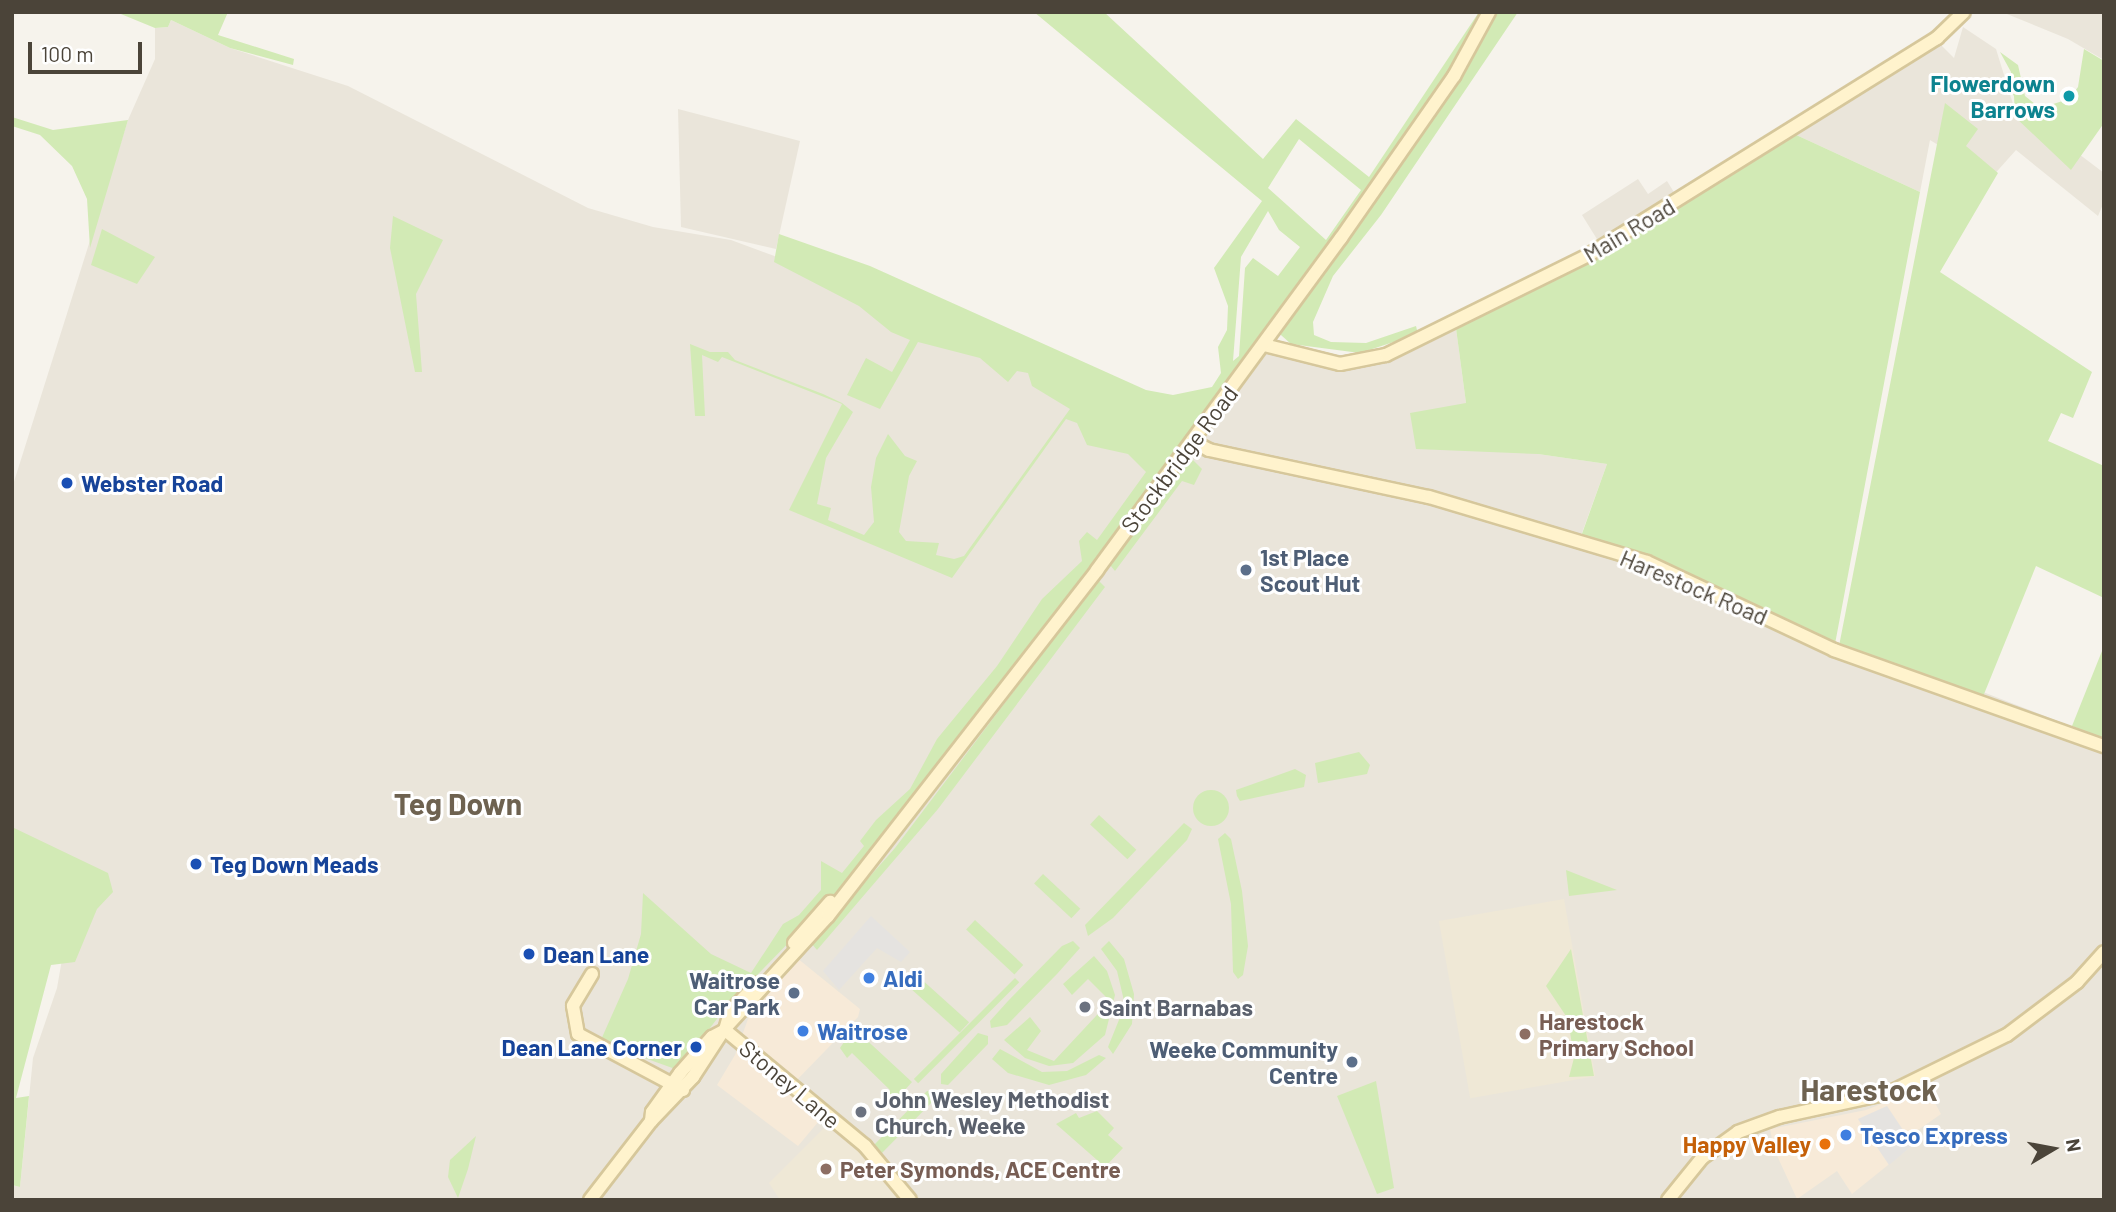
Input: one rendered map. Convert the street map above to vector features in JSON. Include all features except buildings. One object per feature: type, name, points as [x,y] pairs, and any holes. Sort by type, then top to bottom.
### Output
[{"type":"street","name":"Stockbridge Road","points":[[590,1200],[651,1121],[652,1112],[678,1086],[712,1037],[724,1030],[828,916],[1097,570],[1264,345],[1454,76],[1489,12]]},
{"type":"street","name":"Main Road","points":[[1264,345],[1340,364],[1390,353],[1590,254],[1937,38],[1964,12]]},
{"type":"street","name":"Harestock Road","points":[[1192,441],[1274,465],[1429,497],[1647,562],[1834,650],[2104,746]]},
{"type":"street","points":[[1668,1200],[1702,1158],[1738,1132],[1779,1118],[1889,1093],[2007,1035],[2059,997],[2104,952]]},
{"type":"street","points":[[592,974],[573,1006],[578,1034],[678,1086]]},
{"type":"street","name":"Stoney Lane","points":[[724,1030],[865,1146],[910,1200]]},
{"type":"shaded area","points":[[2002,12],[2104,12],[2104,60],[2068,39]]},
{"type":"shaded area","points":[[171,20],[230,48],[348,86],[588,208],[653,227],[731,240],[845,282],[1187,447],[1264,345],[1355,364],[1455,321],[1466,403],[1538,454],[1607,464],[1579,541],[1647,562],[1839,646],[1982,698],[1983,692],[2104,739],[2104,1200],[12,1200],[12,1185],[20,1187],[33,1058],[57,988],[64,948],[12,916],[12,488],[128,120],[155,59],[155,28],[168,27]]},
{"type":"shaded area","points":[[1963,27],[1996,49],[2013,104],[2104,173],[2104,202],[2098,216],[2016,150],[1991,178],[1930,140],[1920,192],[1792,133],[1938,42],[1954,58]]},
{"type":"shaded area","points":[[678,109],[800,141],[776,249],[681,227]]},
{"type":"shaded area","points":[[1638,179],[1648,194],[1667,181],[1677,197],[1600,244],[1582,215]]},
{"type":"shaded area","name":"Harestock Primary School","points":[[1564,899],[1595,1076],[1470,1098],[1439,921]]},
{"type":"shaded area","points":[[871,916],[910,952],[901,962],[877,948],[839,990],[823,971]]},
{"type":"shaded area","points":[[797,958],[860,1009],[858,1017],[792,1085],[824,1115],[798,1146],[717,1085],[735,1055],[748,1019]]},
{"type":"shaded area","points":[[1926,1086],[1941,1114],[1908,1137],[1913,1145],[1852,1194],[1837,1171],[1797,1199],[1774,1149],[1770,1129],[1866,1110]]},
{"type":"shaded area","points":[[1887,1106],[1913,1145],[1889,1165],[1858,1119]]},
{"type":"shaded area","points":[[826,1126],[871,1161],[902,1200],[780,1200],[769,1183]]},
{"type":"green space","points":[[116,12],[228,12],[218,35],[294,59],[293,65],[230,48],[171,20],[168,27],[155,28]]},
{"type":"green space","points":[[1034,12],[1104,12],[1263,159],[1296,119],[1369,177],[1479,12],[1518,12],[1381,215],[1333,276],[1313,322],[1314,335],[1331,342],[1366,343],[1416,326],[1418,334],[1360,353],[1291,344],[1272,327],[905,810],[843,887],[726,1007],[678,1070],[600,1042],[628,979],[641,934],[643,893],[711,954],[751,973],[783,924],[799,915],[821,890],[821,861],[842,873],[864,846],[860,841],[876,820],[910,789],[937,739],[997,666],[1042,599],[1082,561],[1079,541],[1087,532],[1097,540],[1146,472],[1128,454],[1087,445],[1077,423],[1066,419],[952,578],[789,510],[842,404],[722,357],[718,362],[702,355],[705,416],[695,416],[690,344],[710,352],[728,352],[735,360],[823,394],[842,403],[853,412],[826,458],[817,504],[831,508],[828,520],[864,535],[874,522],[871,487],[876,458],[888,434],[905,456],[917,461],[909,476],[899,532],[906,541],[939,543],[936,555],[954,559],[964,556],[1070,409],[1032,386],[1028,373],[1017,371],[1008,382],[980,358],[918,342],[880,409],[847,395],[866,358],[892,372],[910,340],[891,332],[859,306],[774,262],[779,234],[870,266],[1146,390],[1173,395],[1212,387],[1221,373],[1218,347],[1227,330],[1228,306],[1214,268],[1262,201]],"holes":[[[1299,139],[1361,190],[1326,240],[1268,188]],[[1268,211],[1279,230],[1300,247],[1278,276],[1253,258],[1245,268],[1239,356],[1233,361],[1241,257]]]},
{"type":"green space","points":[[2084,49],[2104,61],[2104,123],[2071,170],[2015,117],[2014,96],[2008,87],[2011,72],[2000,52],[2018,65],[2025,96],[2035,104],[2050,105],[2069,99],[2078,87]]},
{"type":"green space","points":[[1945,103],[1978,129],[1966,146],[1998,173],[1940,272],[2092,372],[2073,418],[2061,413],[2048,441],[2104,466],[2104,598],[2036,566],[1982,699],[1839,646]]},
{"type":"green space","points":[[12,117],[53,130],[128,120],[90,248],[87,199],[72,166],[40,135],[12,126]]},
{"type":"green space","points":[[1792,133],[1920,192],[1835,644],[1579,542],[1607,464],[1538,454],[1416,449],[1410,413],[1466,403],[1455,321],[1563,270]]},
{"type":"green space","points":[[393,216],[443,240],[416,294],[422,372],[415,372],[390,248]]},
{"type":"green space","points":[[102,229],[155,257],[137,284],[91,265]]},
{"type":"green space","points":[[1191,458],[1202,469],[1194,485],[1182,481],[1115,571],[1110,565]]},
{"type":"green space","points":[[1098,580],[1105,587],[938,809],[817,950],[811,943],[895,848]]},
{"type":"green space","points":[[2104,646],[2104,739],[2072,726]]},
{"type":"green space","points":[[1359,752],[1370,765],[1367,774],[1318,783],[1315,763]]},
{"type":"green space","points":[[1295,769],[1306,775],[1304,787],[1240,801],[1237,796],[1236,790]]},
{"type":"green space","points":[[1211,790],[1224,795],[1229,808],[1224,821],[1211,826],[1198,821],[1193,808],[1198,795]]},
{"type":"green space","points":[[1099,815],[1136,850],[1127,859],[1090,825]]},
{"type":"green space","points":[[1184,823],[1192,829],[1187,840],[1113,918],[1088,936],[1085,925]]},
{"type":"green space","points":[[12,827],[108,873],[113,892],[97,909],[75,962],[51,965],[16,1098],[29,1096],[20,1187],[12,1185]]},
{"type":"green space","points":[[1225,833],[1231,839],[1242,891],[1248,946],[1243,975],[1238,979],[1233,972],[1231,904],[1218,839]]},
{"type":"green space","points":[[1566,870],[1617,890],[1569,896]]},
{"type":"green space","points":[[1043,874],[1080,909],[1071,918],[1034,884]]},
{"type":"green space","points":[[975,920],[1023,965],[1014,975],[966,930]]},
{"type":"green space","points":[[1073,941],[1080,948],[1057,974],[1007,1025],[991,1028],[990,1021],[1008,1001],[1062,946]]},
{"type":"green space","points":[[1109,941],[1124,959],[1134,994],[1132,1024],[1113,1054],[1108,1047],[1125,1005],[1117,971],[1101,949]]},
{"type":"green space","points":[[1571,949],[1594,1076],[1569,1077],[1574,1058],[1568,1019],[1546,986]]},
{"type":"green space","points":[[1094,956],[1107,971],[1115,995],[1105,1035],[1073,1063],[1049,1066],[1025,1058],[1004,1040],[1030,1017],[1041,1031],[1027,1050],[1054,1061],[1110,1001],[1088,979],[1072,995],[1063,984]]},
{"type":"green space","points":[[920,978],[969,1022],[960,1033],[911,988]]},
{"type":"green space","points":[[1015,978],[1019,982],[918,1083],[914,1079]]},
{"type":"green space","points":[[850,1033],[859,1033],[912,1082],[894,1102],[885,1095],[890,1090],[852,1053],[847,1058],[840,1048]]},
{"type":"green space","points":[[978,1033],[988,1036],[988,1044],[948,1085],[941,1084],[941,1074]]},
{"type":"green space","points":[[1000,1049],[1042,1072],[1067,1071],[1099,1055],[1106,1058],[1086,1075],[1049,1085],[1008,1073],[992,1059]]},
{"type":"green space","points":[[1376,1081],[1394,1188],[1377,1194],[1337,1096]]},
{"type":"green space","points":[[927,1091],[933,1092],[936,1098],[880,1155],[872,1147]]},
{"type":"green space","points":[[1097,1111],[1114,1128],[1108,1135],[1123,1148],[1105,1167],[1056,1124],[1076,1113],[1079,1118]]},
{"type":"green space","points":[[476,1136],[458,1198],[448,1177],[450,1160]]},
{"type":"place","name":"Flowerdown Barrows","points":[[2069,96]]},
{"type":"place","name":"Webster Road","points":[[67,483]]},
{"type":"place","name":"1st Place Scout Hut","points":[[1246,570]]},
{"type":"place","name":"Teg Down Meads","points":[[196,864]]},
{"type":"place","name":"Dean Lane","points":[[529,954]]},
{"type":"place","name":"Aldi","points":[[869,978]]},
{"type":"place","name":"Waitrose Car Park","points":[[794,993]]},
{"type":"place","name":"Saint Barnabas","points":[[1085,1007]]},
{"type":"place","name":"Waitrose","points":[[803,1031]]},
{"type":"place","name":"Harestock Primary School","points":[[1525,1034]]},
{"type":"place","name":"Dean Lane Corner","points":[[696,1047]]},
{"type":"place","name":"Weeke Community Centre","points":[[1352,1062]]},
{"type":"place","name":"John Wesley Methodist Church, Weeke","points":[[861,1112]]},
{"type":"place","name":"Tesco Express","points":[[1846,1135]]},
{"type":"place","name":"Happy Valley","points":[[1825,1144]]},
{"type":"place","name":"Peter Symonds, ACE Centre","points":[[826,1169]]},
{"type":"district","name":"Teg Down","points":[[458,803]]},
{"type":"district","name":"Harestock","points":[[1869,1089]]}]
